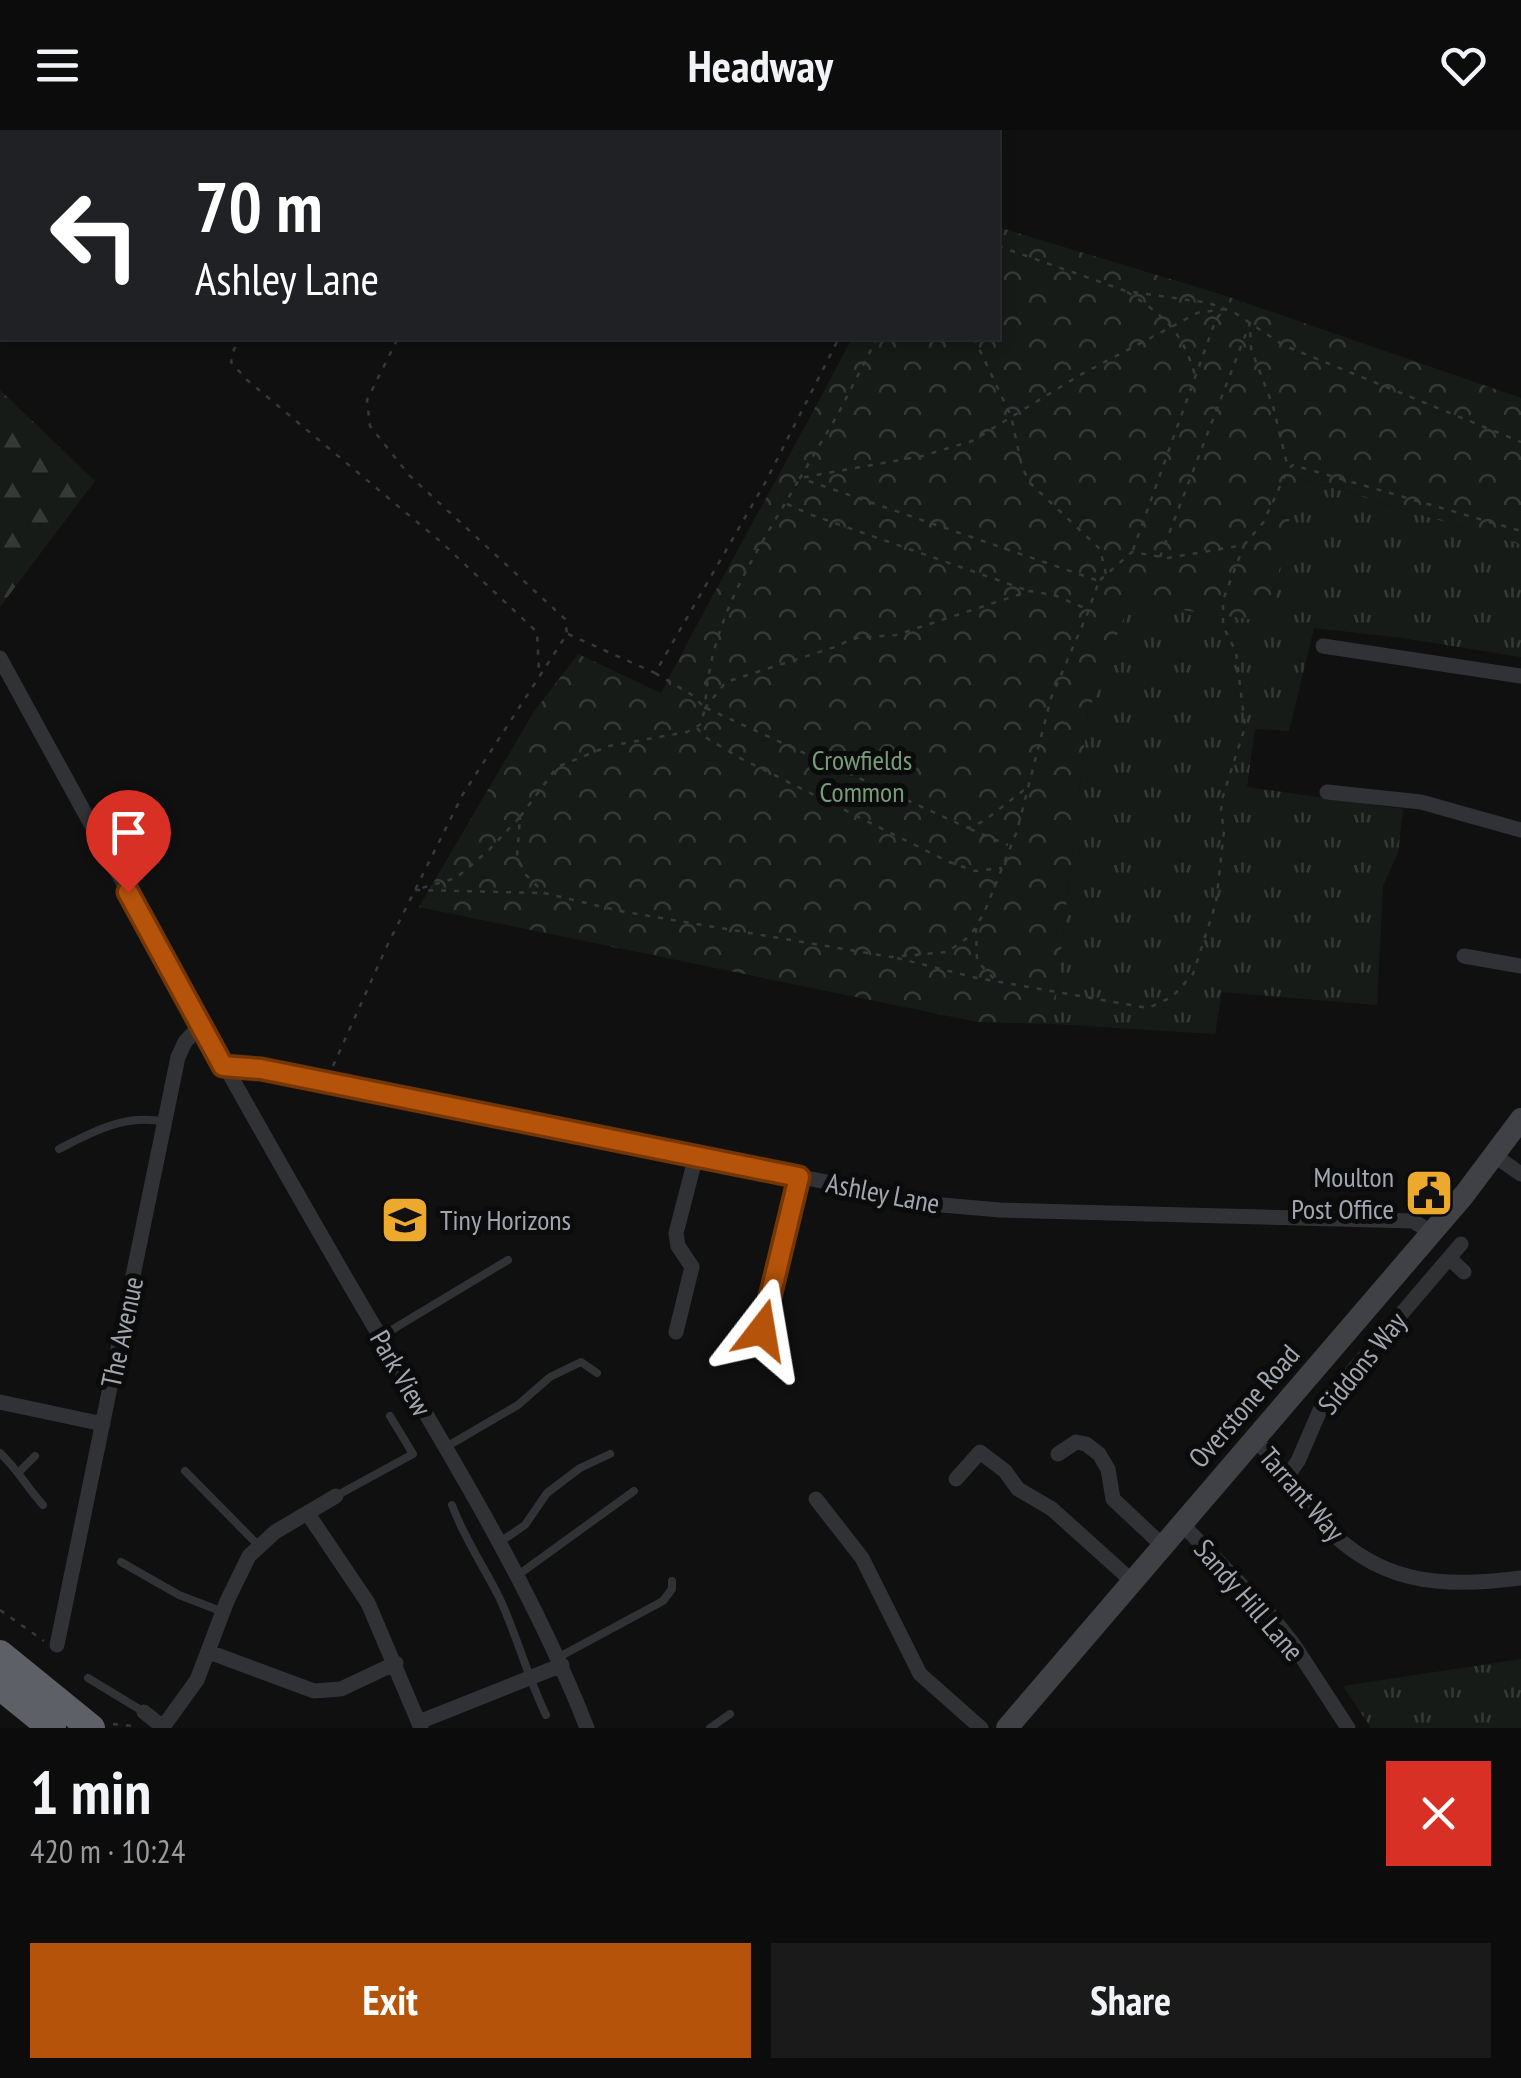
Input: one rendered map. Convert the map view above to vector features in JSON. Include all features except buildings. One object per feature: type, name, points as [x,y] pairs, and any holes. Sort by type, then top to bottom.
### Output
[{"type":"highway","points":[[0,1654],[96,1725]]},
{"type":"highway","points":[[0,1686],[52,1728]]},
{"type":"street","points":[[1322,646],[1521,676]]},
{"type":"street","name":"Park View","points":[[0,658],[223,1066],[500,1542],[561,1661],[587,1728]]},
{"type":"street","points":[[1328,792],[1421,802],[1521,830]]},
{"type":"street","points":[[1464,956],[1521,966]]},
{"type":"street","name":"The Avenue","points":[[57,1647],[178,1058],[184,1042],[201,1025]]},
{"type":"street","name":"Ashley Lane","points":[[223,1066],[326,1082],[967,1208],[1413,1221],[1431,1232]]},
{"type":"street","name":"Overstone Road","points":[[1007,1728],[1431,1232],[1521,1119]]},
{"type":"street","points":[[676,1332],[692,1267],[678,1246],[676,1234],[696,1156]]},
{"type":"street","points":[[1495,1156],[1521,1174]]},
{"type":"street","name":"Siddons Way","points":[[1288,1475],[1298,1462],[1321,1408],[1461,1244]]},
{"type":"street","points":[[1448,1258],[1464,1272]]},
{"type":"street","points":[[0,1402],[103,1424]]},
{"type":"street","name":"Tarrant Way","points":[[1254,1440],[1288,1475],[1334,1535],[1379,1566],[1415,1579],[1449,1584],[1521,1578]]},
{"type":"street","points":[[1058,1454],[1076,1442],[1091,1448],[1108,1469],[1112,1499],[1163,1546]]},
{"type":"street","points":[[956,1478],[980,1452],[1005,1471],[1018,1489],[1052,1509],[1132,1582]]},
{"type":"street","points":[[144,1713],[163,1728],[185,1701],[209,1652],[239,1573],[258,1546],[336,1496]]},
{"type":"street","points":[[816,1499],[862,1558],[920,1674],[981,1728]]},
{"type":"street","points":[[308,1514],[368,1603],[420,1725],[561,1661]]},
{"type":"street","name":"Sandy Hill Lane","points":[[1182,1524],[1270,1615],[1348,1728]]},
{"type":"street","points":[[209,1652],[314,1691],[327,1692],[396,1664]]},
{"type":"lane","points":[[59,1149],[116,1123],[138,1119],[165,1122]]},
{"type":"lane","points":[[762,1330],[799,1177]]},
{"type":"lane","points":[[380,1338],[508,1260]]},
{"type":"lane","points":[[444,1448],[518,1404],[550,1377],[581,1362],[597,1373]]},
{"type":"lane","points":[[336,1496],[413,1454],[390,1416]]},
{"type":"lane","points":[[0,1453],[20,1471],[26,1486],[43,1506]]},
{"type":"lane","points":[[500,1542],[525,1525],[546,1493],[580,1468],[610,1454]]},
{"type":"lane","points":[[20,1471],[35,1456]]},
{"type":"lane","points":[[185,1471],[258,1546]]},
{"type":"lane","points":[[518,1576],[634,1491]]},
{"type":"lane","points":[[452,1505],[498,1597],[546,1715]]},
{"type":"lane","points":[[121,1562],[179,1595],[223,1612]]},
{"type":"lane","points":[[561,1661],[663,1601],[672,1589],[672,1580]]},
{"type":"lane","points":[[88,1678],[144,1713]]},
{"type":"lane","points":[[710,1728],[730,1714]]},
{"type":"path","points":[[1000,247],[1126,291],[1225,309],[1283,346],[1521,442]]},
{"type":"path","points":[[1126,291],[1173,326],[1187,349],[1196,376]]},
{"type":"path","points":[[800,478],[922,456],[972,441],[1173,326],[1197,314],[1225,309]]},
{"type":"path","points":[[891,957],[948,952],[970,936],[976,926],[1011,846],[1051,698],[1099,581],[1132,552],[1216,319],[1225,309]]},
{"type":"path","points":[[1250,323],[1251,349],[1273,406],[1288,469]]},
{"type":"path","points":[[1160,557],[1250,323]]},
{"type":"path","points":[[243,340],[234,349],[231,362],[247,380],[441,542],[538,632],[539,677]]},
{"type":"path","points":[[326,1082],[462,794],[567,634],[565,619],[409,475],[370,426],[366,400],[397,340]]},
{"type":"path","points":[[655,673],[765,483],[838,340]]},
{"type":"path","points":[[415,890],[456,878],[489,850],[520,817],[557,767],[609,746],[687,732],[701,724],[707,671],[724,612],[876,340]]},
{"type":"path","points":[[975,340],[1010,416],[1022,467],[1030,482],[1100,549],[1106,574]]},
{"type":"path","points":[[415,890],[544,894],[1148,1008],[1172,997],[1193,974],[1216,903],[1224,831],[1223,796],[1245,727],[1236,652],[1223,626],[1223,600],[1244,545],[1263,524],[1288,469],[1294,465],[1521,530]]},
{"type":"path","points":[[800,478],[1099,581]]},
{"type":"path","points":[[786,503],[1089,610]]},
{"type":"path","points":[[1132,552],[1160,557],[1244,545]]},
{"type":"path","points":[[705,708],[726,682],[854,638],[896,636],[1030,591]]},
{"type":"path","points":[[567,634],[655,673],[692,695],[705,708],[1011,846]]},
{"type":"path","points":[[696,727],[740,758],[885,832],[975,871],[1002,868]]},
{"type":"path","points":[[968,828],[984,821],[1029,786]]},
{"type":"path","points":[[520,817],[517,858],[544,894]]},
{"type":"path","points":[[976,926],[977,962],[997,982]]},
{"type":"path","points":[[0,1610],[57,1647]]},
{"type":"path","points":[[96,1725],[134,1726],[144,1713]]},
{"type":"green space","name":"Crowfields Common","points":[[1000,228],[1223,295],[1521,398],[1521,545],[1297,477],[1271,622],[1129,603],[1088,713],[1053,1024],[977,1022],[419,907],[533,713],[578,654],[661,693],[851,340],[1000,340]]},
{"type":"green space","points":[[0,390],[95,481],[0,607]]},
{"type":"green space","points":[[1296,477],[1521,545],[1521,657],[1314,628],[1289,731],[1255,729],[1247,787],[1403,809],[1398,853],[1383,886],[1377,1005],[1222,992],[1215,1034],[1053,1024],[1088,713],[1129,603]]},
{"type":"green space","points":[[1521,1659],[1521,1728],[1371,1728],[1343,1686]]},
{"type":"place","name":"Moulton Post Office","points":[[1429,1193]]},
{"type":"place","name":"Tiny Horizons","points":[[405,1220]]},
{"type":"route","points":[[128,892],[223,1066],[261,1069],[799,1177],[762,1330]]}]
